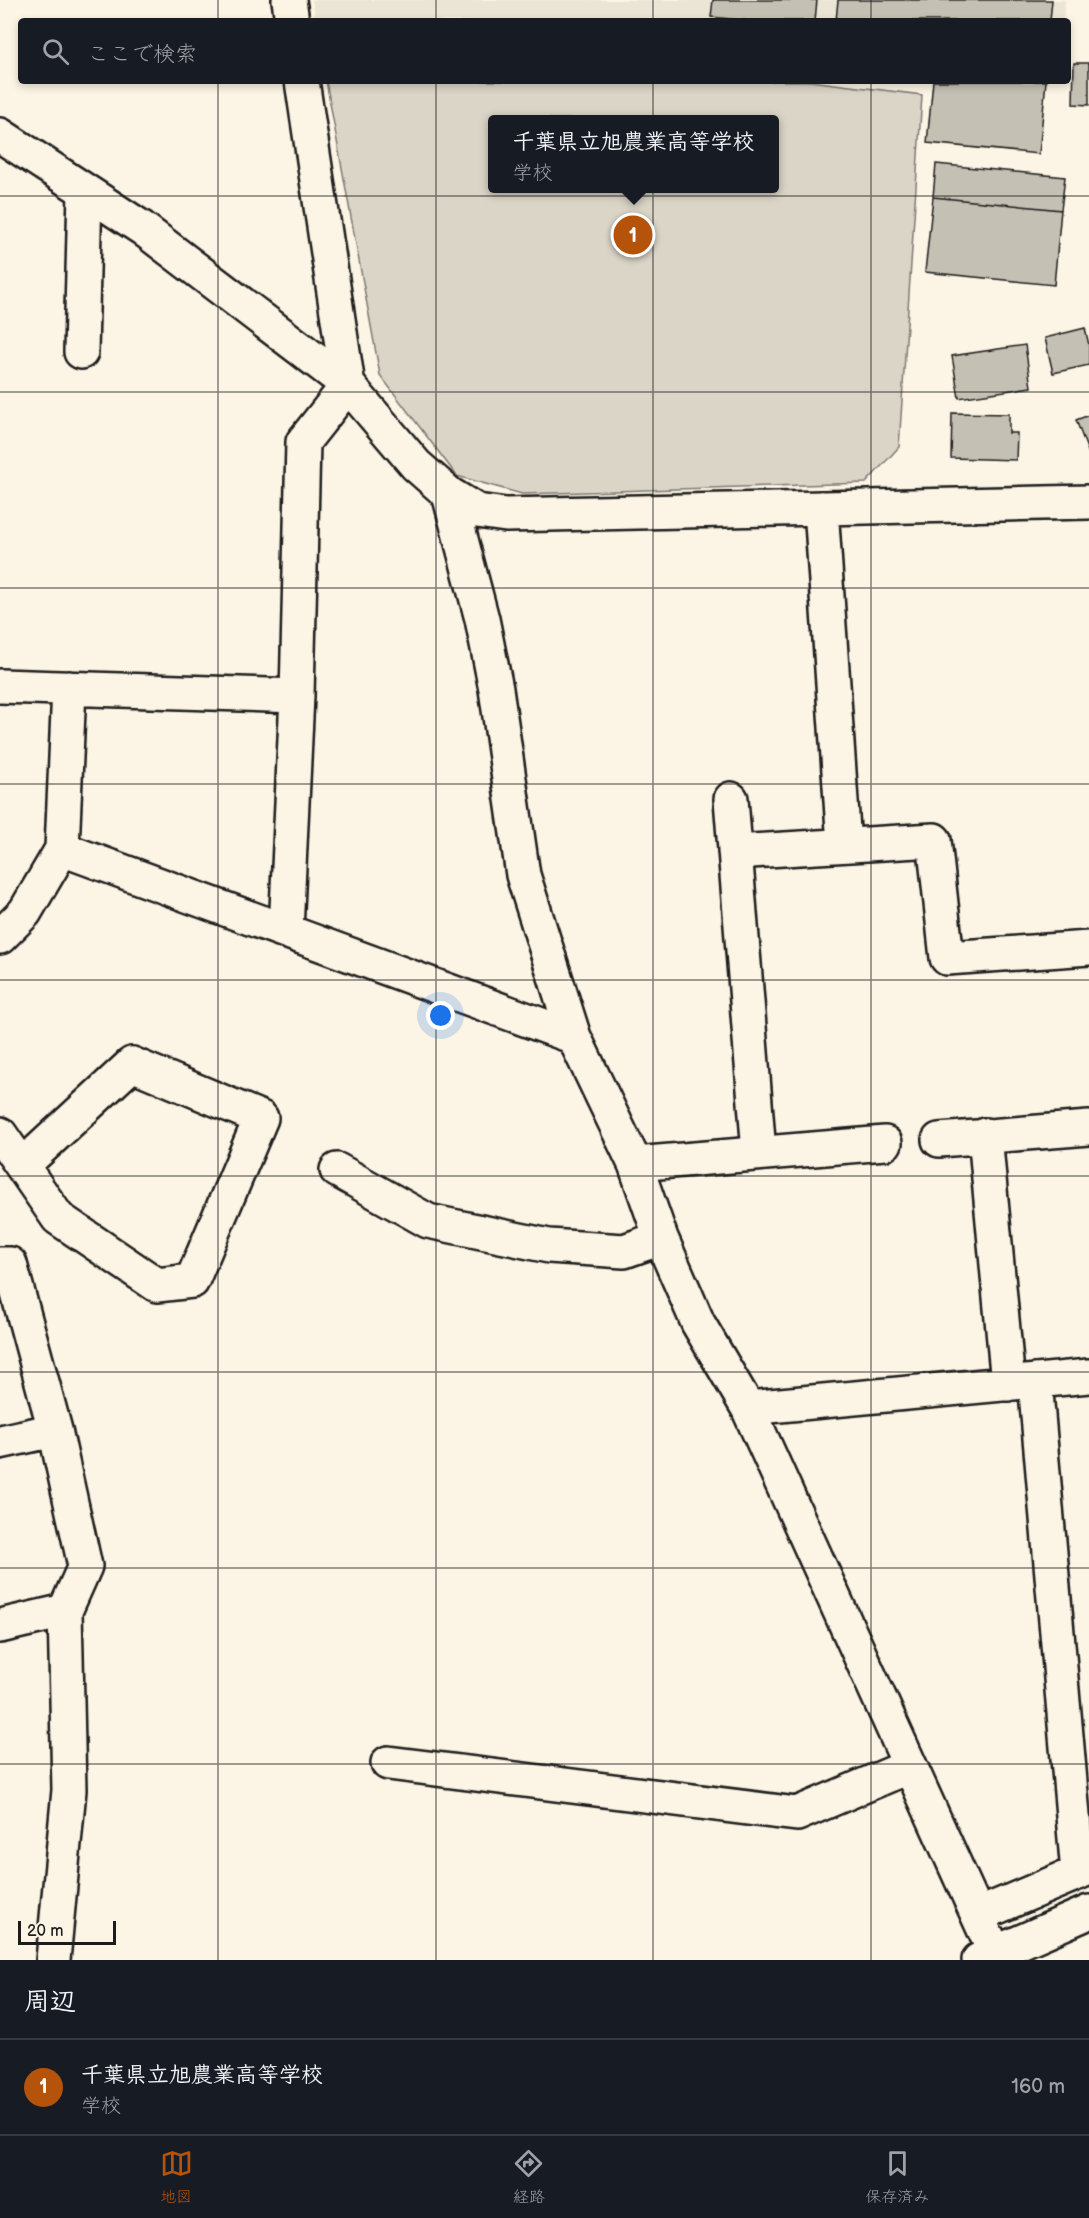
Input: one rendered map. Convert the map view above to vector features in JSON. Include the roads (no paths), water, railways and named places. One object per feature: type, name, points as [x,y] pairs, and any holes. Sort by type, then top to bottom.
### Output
[{"type":"street","points":[[289,0],[292,18]]},
{"type":"street","points":[[286,931],[297,696],[303,442],[348,385],[302,84]]},
{"type":"street","points":[[0,135],[142,228],[348,385],[417,465],[449,494],[477,511],[506,515],[1089,502]]},
{"type":"street","points":[[81,352],[85,191]]},
{"type":"street","points":[[449,494],[482,620],[496,689],[523,875],[574,1037],[635,1164],[661,1238],[698,1323],[748,1408],[978,1915],[991,1958],[1089,1912]]},
{"type":"street","points":[[821,508],[844,845]]},
{"type":"street","points":[[0,686],[297,696]]},
{"type":"street","points":[[0,937],[25,912],[62,849],[69,688]]},
{"type":"street","points":[[731,799],[759,1153]]},
{"type":"street","points":[[735,852],[933,840],[947,958],[1089,948]]},
{"type":"street","points":[[62,849],[574,1037]]},
{"type":"street","points":[[0,1134],[22,1166],[58,1218],[157,1285],[192,1281],[261,1118],[132,1064],[22,1166]]},
{"type":"street","points":[[939,1140],[1089,1128]]},
{"type":"street","points":[[978,1915],[1084,1870],[1022,1383],[985,1135]]},
{"type":"street","points":[[635,1164],[885,1143]]},
{"type":"street","points":[[337,1170],[428,1221],[549,1246],[624,1251],[661,1238]]},
{"type":"street","points":[[0,1264],[10,1264],[55,1430],[85,1566],[65,1611],[69,1790],[53,1960]]},
{"type":"street","points":[[748,1408],[1089,1376]]},
{"type":"street","points":[[0,1442],[55,1430]]},
{"type":"street","points":[[0,1626],[65,1611]]},
{"type":"street","points":[[388,1763],[797,1814],[910,1766]]},
{"type":"place","name":"千葉県立旭農業高等学校","points":[[633,235]]}]
